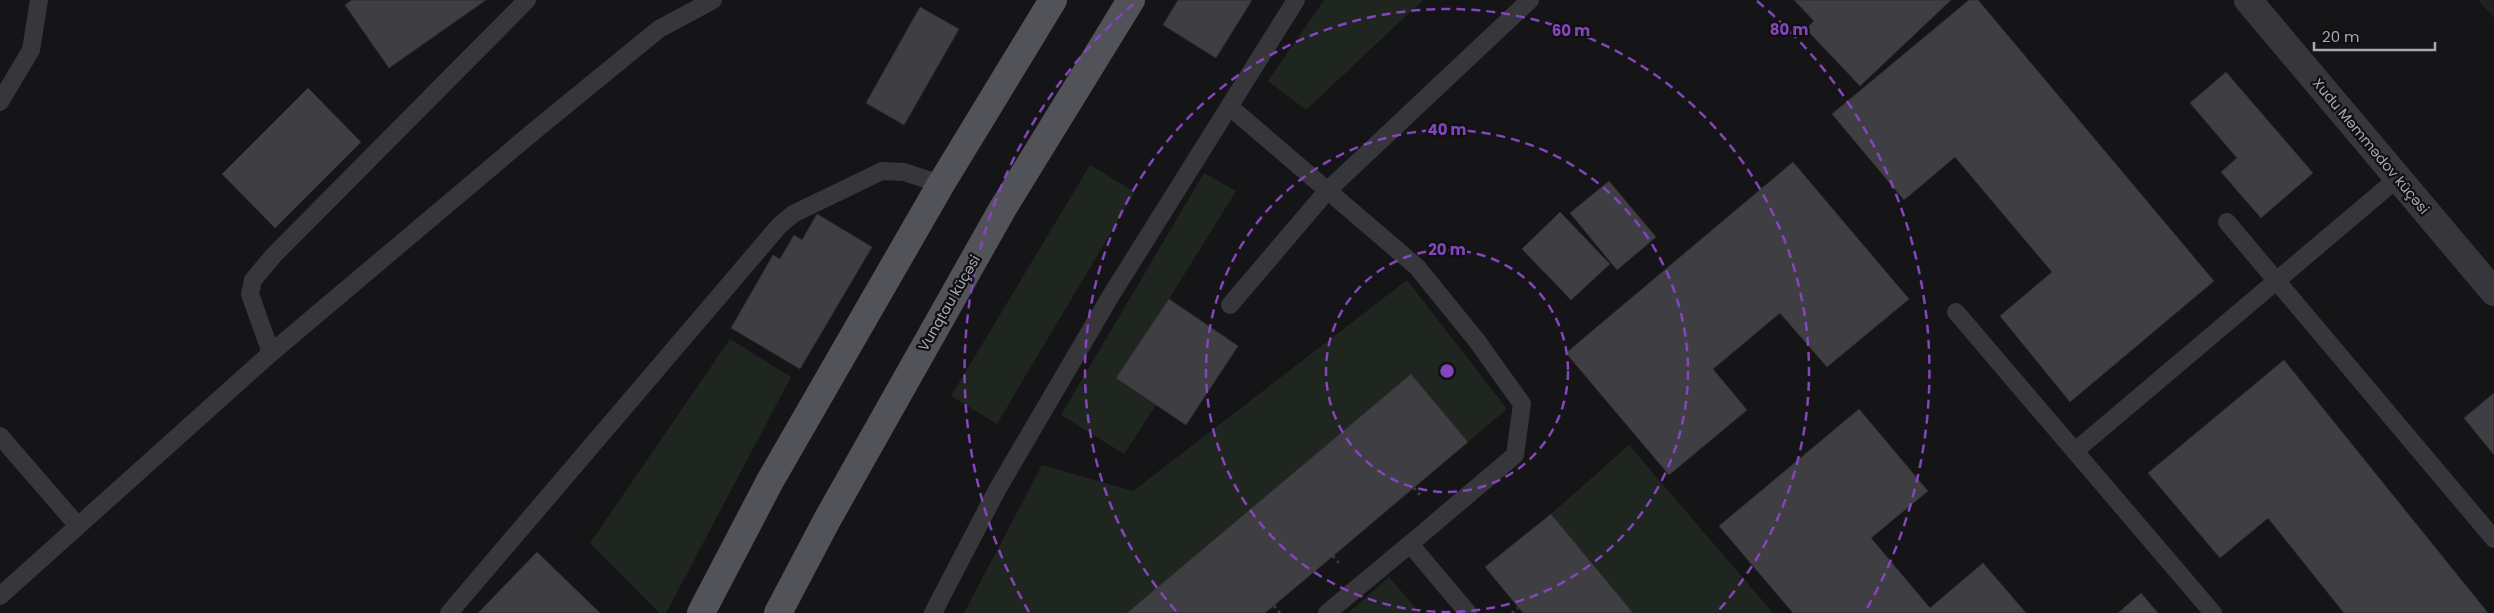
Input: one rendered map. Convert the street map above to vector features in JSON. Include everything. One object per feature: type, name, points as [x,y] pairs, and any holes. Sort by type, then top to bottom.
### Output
[{"type":"main road","points":[[701,613],[770,481],[941,184],[1053,0]]},
{"type":"main road","name":"Vunqtau küçəsi","points":[[778,613],[826,520],[998,217],[1131,0]]},
{"type":"street","name":"Xudu Məmmədov küçəsi","points":[[2248,0],[2494,292]]},
{"type":"lane","points":[[0,102],[31,50],[39,0]]},
{"type":"lane","points":[[271,353],[250,294],[253,280],[274,255],[527,0]]},
{"type":"lane","points":[[0,596],[271,353],[526,138],[659,28],[713,0]]},
{"type":"lane","points":[[933,613],[997,490],[1110,297],[1296,0]]},
{"type":"lane","points":[[1230,305],[1327,191],[1530,0]]},
{"type":"lane","points":[[1230,107],[1417,267],[1477,341],[1522,404],[1515,455],[1327,613]]},
{"type":"lane","points":[[449,613],[786,220],[793,214],[882,171],[904,172],[941,184]]},
{"type":"lane","points":[[2075,451],[2398,178]]},
{"type":"lane","points":[[2227,222],[2494,539]]},
{"type":"lane","points":[[1956,312],[2213,613]]},
{"type":"lane","points":[[0,436],[78,526]]},
{"type":"lane","points":[[1410,544],[1468,613]]},
{"type":"path","points":[[1274,606],[1280,613]]},
{"type":"path","points":[[1512,613],[1518,608]]},
{"type":"shaded area","points":[[1324,0],[1423,0],[1306,110],[1268,81]]},
{"type":"shaded area","points":[[2478,0],[2494,0],[2494,18]]},
{"type":"shaded area","points":[[1090,165],[1135,192],[997,424],[951,396]]},
{"type":"shaded area","points":[[1204,173],[1236,191],[1117,378],[1156,405],[1124,454],[1061,415]]},
{"type":"shaded area","points":[[1407,280],[1507,409],[1468,442],[1411,374],[1127,613],[964,613],[1042,465],[1133,491]]},
{"type":"shaded area","points":[[730,339],[791,377],[666,613],[659,613],[590,543]]},
{"type":"shaded area","points":[[1629,445],[1773,613],[1633,613],[1551,514]]},
{"type":"shaded area","points":[[1389,577],[1420,613],[1348,613]]},
{"type":"building","points":[[352,0],[486,0],[389,68],[345,5]]},
{"type":"building","points":[[1178,0],[1252,0],[1216,58],[1163,25]]},
{"type":"building","points":[[1794,0],[1951,0],[1860,86],[1806,29],[1814,21]]},
{"type":"building","points":[[1969,0],[1978,0],[2214,281],[2070,402],[2000,316],[2052,272],[1955,157],[1904,200],[1832,114]]},
{"type":"building","points":[[920,7],[959,29],[904,125],[866,103]]},
{"type":"building","points":[[2226,72],[2313,173],[2261,218],[2221,172],[2237,158],[2190,103]]},
{"type":"building","points":[[308,88],[361,142],[275,228],[222,174]]},
{"type":"building","points":[[1793,162],[1909,299],[1827,367],[1780,313],[1713,369],[1747,410],[1669,475],[1566,353]]},
{"type":"building","points":[[1609,181],[1656,237],[1617,270],[1570,213]]},
{"type":"building","points":[[1560,212],[1610,264],[1571,300],[1522,249]]},
{"type":"building","points":[[817,214],[872,247],[800,369],[731,328],[773,255],[780,259],[794,235],[802,240]]},
{"type":"building","points":[[1169,299],[1238,346],[1186,425],[1116,378]]},
{"type":"building","points":[[2284,360],[2488,613],[2344,613],[2268,518],[2220,558],[2148,473]]},
{"type":"building","points":[[1411,374],[1468,442],[1333,556],[1265,613],[1127,613]]},
{"type":"building","points":[[2494,393],[2494,455],[2464,418]]},
{"type":"building","points":[[1859,409],[1928,491],[1871,538],[1930,608],[1983,563],[2026,613],[1793,613],[1719,526]]},
{"type":"building","points":[[1551,514],[1633,613],[1523,613],[1485,567]]},
{"type":"building","points":[[537,552],[600,613],[478,613]]},
{"type":"building","points":[[2141,593],[2158,613],[2118,613]]}]
